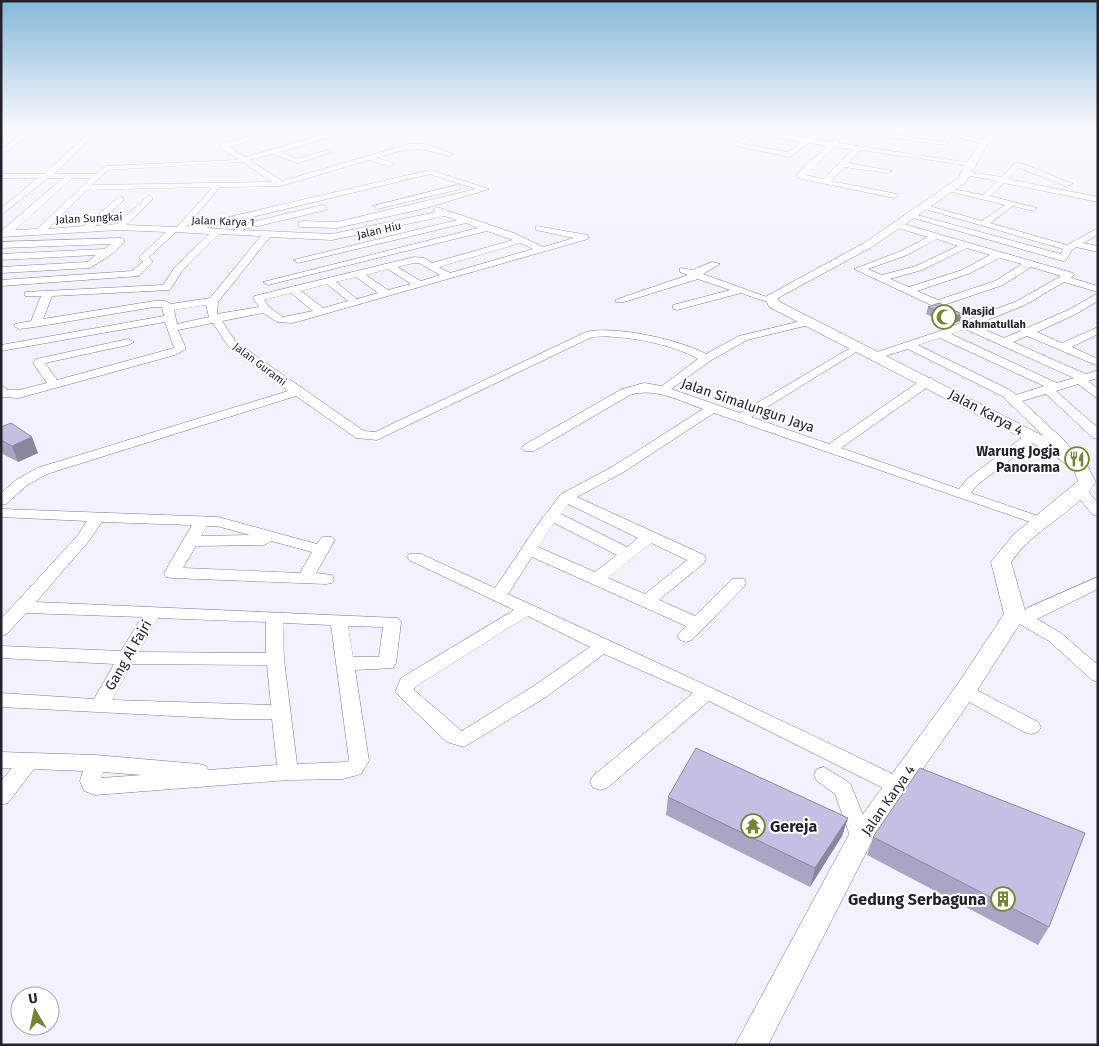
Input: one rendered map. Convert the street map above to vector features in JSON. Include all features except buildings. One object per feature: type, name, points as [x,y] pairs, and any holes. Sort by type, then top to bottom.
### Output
[{"type":"main road","points":[[770,300],[776,294],[868,245],[948,190],[960,179]]},
{"type":"main road","name":"Jalan Karya 4","points":[[770,300],[774,304],[856,347],[928,381],[1033,436],[1074,462],[1085,472],[1088,484]]},
{"type":"main road","points":[[1022,616],[1001,568],[1001,562],[1039,521],[1088,484]]},
{"type":"main road","name":"Jalan Karya 4","points":[[751,1045],[861,837],[965,691],[1022,616]]},
{"type":"street","points":[[1,212],[44,179]]},
{"type":"street","points":[[4,234],[67,179]]},
{"type":"street","points":[[39,232],[96,179]]},
{"type":"street","points":[[273,179],[281,184]]},
{"type":"street","points":[[87,188],[281,184],[299,179]]},
{"type":"street","points":[[1,283],[138,273],[148,262],[144,257],[146,254],[180,231],[403,179]]},
{"type":"street","points":[[402,188],[442,179]]},
{"type":"street","points":[[266,222],[337,225],[423,206],[485,189],[455,179]]},
{"type":"street","points":[[809,179],[894,196]]},
{"type":"street","points":[[825,182],[828,179]]},
{"type":"street","points":[[998,179],[1098,200]]},
{"type":"street","points":[[1024,179],[1056,191]]},
{"type":"street","points":[[1054,179],[1069,184]]},
{"type":"street","points":[[953,216],[984,196],[1001,180]]},
{"type":"street","points":[[301,224],[470,184]]},
{"type":"street","name":"Jalan Karya 1","points":[[180,231],[215,190],[211,185]]},
{"type":"street","points":[[993,188],[1094,208]]},
{"type":"street","points":[[948,190],[984,196],[1033,208]]},
{"type":"street","points":[[119,226],[149,198]]},
{"type":"street","points":[[85,230],[120,200]]},
{"type":"street","points":[[19,326],[35,324],[82,304],[124,290],[169,286],[178,269],[219,232],[336,204]]},
{"type":"street","points":[[984,224],[1011,204]]},
{"type":"street","points":[[423,206],[495,229],[542,250]]},
{"type":"street","points":[[445,213],[332,237],[256,291],[258,298],[265,309],[286,321],[450,277],[568,242],[589,238],[543,229],[568,242]]},
{"type":"street","points":[[909,216],[953,216],[1072,246],[1098,249]]},
{"type":"street","points":[[909,216],[936,236],[1031,263],[1098,289]]},
{"type":"street","points":[[909,216],[1064,258]]},
{"type":"street","name":"Jalan Hiu","points":[[298,260],[464,220]]},
{"type":"street","name":"Jalan Sungkai","points":[[4,234],[85,230],[119,226],[180,231]]},
{"type":"street","points":[[1,245],[117,240],[130,227]]},
{"type":"street","points":[[90,241],[99,228]]},
{"type":"street","points":[[268,282],[487,228]]},
{"type":"street","name":"Jalan Karya 1","points":[[180,231],[332,237]]},
{"type":"street","points":[[876,356],[941,334],[1021,303],[1061,275],[1064,258],[1072,246],[1098,231]]},
{"type":"street","points":[[1,348],[125,326],[213,301],[268,235]]},
{"type":"street","points":[[936,236],[904,253],[859,268],[908,292],[956,312],[1004,342],[1082,379],[1098,395]]},
{"type":"street","points":[[94,263],[121,241],[117,240]]},
{"type":"street","points":[[432,266],[522,240]]},
{"type":"street","points":[[880,279],[919,268],[968,245]]},
{"type":"street","points":[[1,256],[109,252]]},
{"type":"street","points":[[908,292],[946,280],[1000,254]]},
{"type":"street","points":[[258,298],[417,260],[432,266],[450,277]]},
{"type":"street","points":[[1,270],[94,263],[103,265],[102,271],[138,273]]},
{"type":"street","points":[[937,304],[999,283],[1031,263]]},
{"type":"street","points":[[620,300],[715,264]]},
{"type":"street","points":[[389,266],[420,285]]},
{"type":"street","points":[[691,273],[770,300]]},
{"type":"street","points":[[358,274],[387,294]]},
{"type":"street","points":[[329,281],[356,303]]},
{"type":"street","points":[[1,389],[4,394],[19,394],[180,349],[167,314],[161,288]]},
{"type":"street","points":[[119,310],[124,290]]},
{"type":"street","points":[[294,290],[321,312]]},
{"type":"street","points":[[677,307],[741,290]]},
{"type":"street","points":[[29,294],[48,293],[82,304],[119,310],[216,320],[265,309]]},
{"type":"street","points":[[35,324],[48,293]]},
{"type":"street","points":[[1004,342],[1072,312],[1098,296]]},
{"type":"street","name":"Jalan Gurami","points":[[213,301],[211,305],[216,320],[232,344],[361,436],[377,436],[596,332],[614,333],[682,349],[701,355],[706,360]]},
{"type":"street","name":"Jalan Simalungun Jaya","points":[[809,322],[743,338],[706,360],[665,390],[668,393],[743,417],[1039,521]]},
{"type":"street","points":[[125,326],[128,342],[139,362]]},
{"type":"street","points":[[1063,347],[1098,330]]},
{"type":"street","points":[[1028,332],[1098,362]]},
{"type":"street","points":[[941,334],[1051,388],[1098,435]]},
{"type":"street","points":[[55,385],[39,363],[40,360],[128,342]]},
{"type":"street","points":[[909,345],[998,389],[1014,400],[1060,444],[1074,462]]},
{"type":"street","points":[[743,417],[856,347]]},
{"type":"street","points":[[1014,400],[1098,374]]},
{"type":"street","points":[[831,449],[864,424],[928,381]]},
{"type":"street","points":[[529,448],[626,392],[644,387],[665,390]]},
{"type":"street","points":[[1,501],[21,483],[42,471],[297,392]]},
{"type":"street","points":[[499,595],[528,549],[566,497],[617,470],[714,408]]},
{"type":"street","points":[[962,494],[972,482],[1033,436]]},
{"type":"street","points":[[1088,484],[1098,512]]},
{"type":"street","points":[[566,497],[698,559],[648,601]]},
{"type":"street","points":[[1,513],[218,522],[284,539],[324,545],[305,578]]},
{"type":"street","points":[[553,516],[628,554]]},
{"type":"street","points":[[1,630],[83,539],[95,522],[94,517]]},
{"type":"street","points":[[202,522],[172,573],[326,579]]},
{"type":"street","points":[[598,579],[649,537]]},
{"type":"street","points":[[191,541],[284,539]]},
{"type":"street","points":[[528,549],[698,624]]},
{"type":"street","points":[[415,557],[499,595],[603,646],[707,692],[898,786]]},
{"type":"street","points":[[1022,616],[1098,582]]},
{"type":"street","points":[[686,636],[738,583]]},
{"type":"street","name":"Gang Al Fajri","points":[[3,702],[99,706],[154,612],[22,607]]},
{"type":"street","points":[[526,608],[407,683],[404,692],[454,737],[464,739],[539,692],[603,646]]},
{"type":"street","points":[[154,612],[392,622],[387,663],[345,664]]},
{"type":"street","points":[[1022,616],[1055,638],[1098,675]]},
{"type":"street","points":[[274,617],[274,659],[288,772]]},
{"type":"street","points":[[1,760],[95,763],[90,781],[91,785],[95,787],[288,772],[344,771],[354,768],[358,761],[339,620]]},
{"type":"street","points":[[1,652],[126,658],[274,659]]},
{"type":"street","points":[[965,691],[1031,727]]},
{"type":"street","points":[[600,782],[707,692]]},
{"type":"street","points":[[99,706],[232,712],[280,712]]},
{"type":"street","points":[[1,797],[29,761]]},
{"type":"street","points":[[824,774],[843,789],[861,837]]},
{"type":"place","name":"Masjid Rahmatullah","points":[[944,317]]},
{"type":"place","name":"Warung Jogja Panorama","points":[[1077,459]]},
{"type":"place","name":"Gereja","points":[[753,826]]},
{"type":"place","name":"Gedung Serbaguna","points":[[1003,899]]}]
